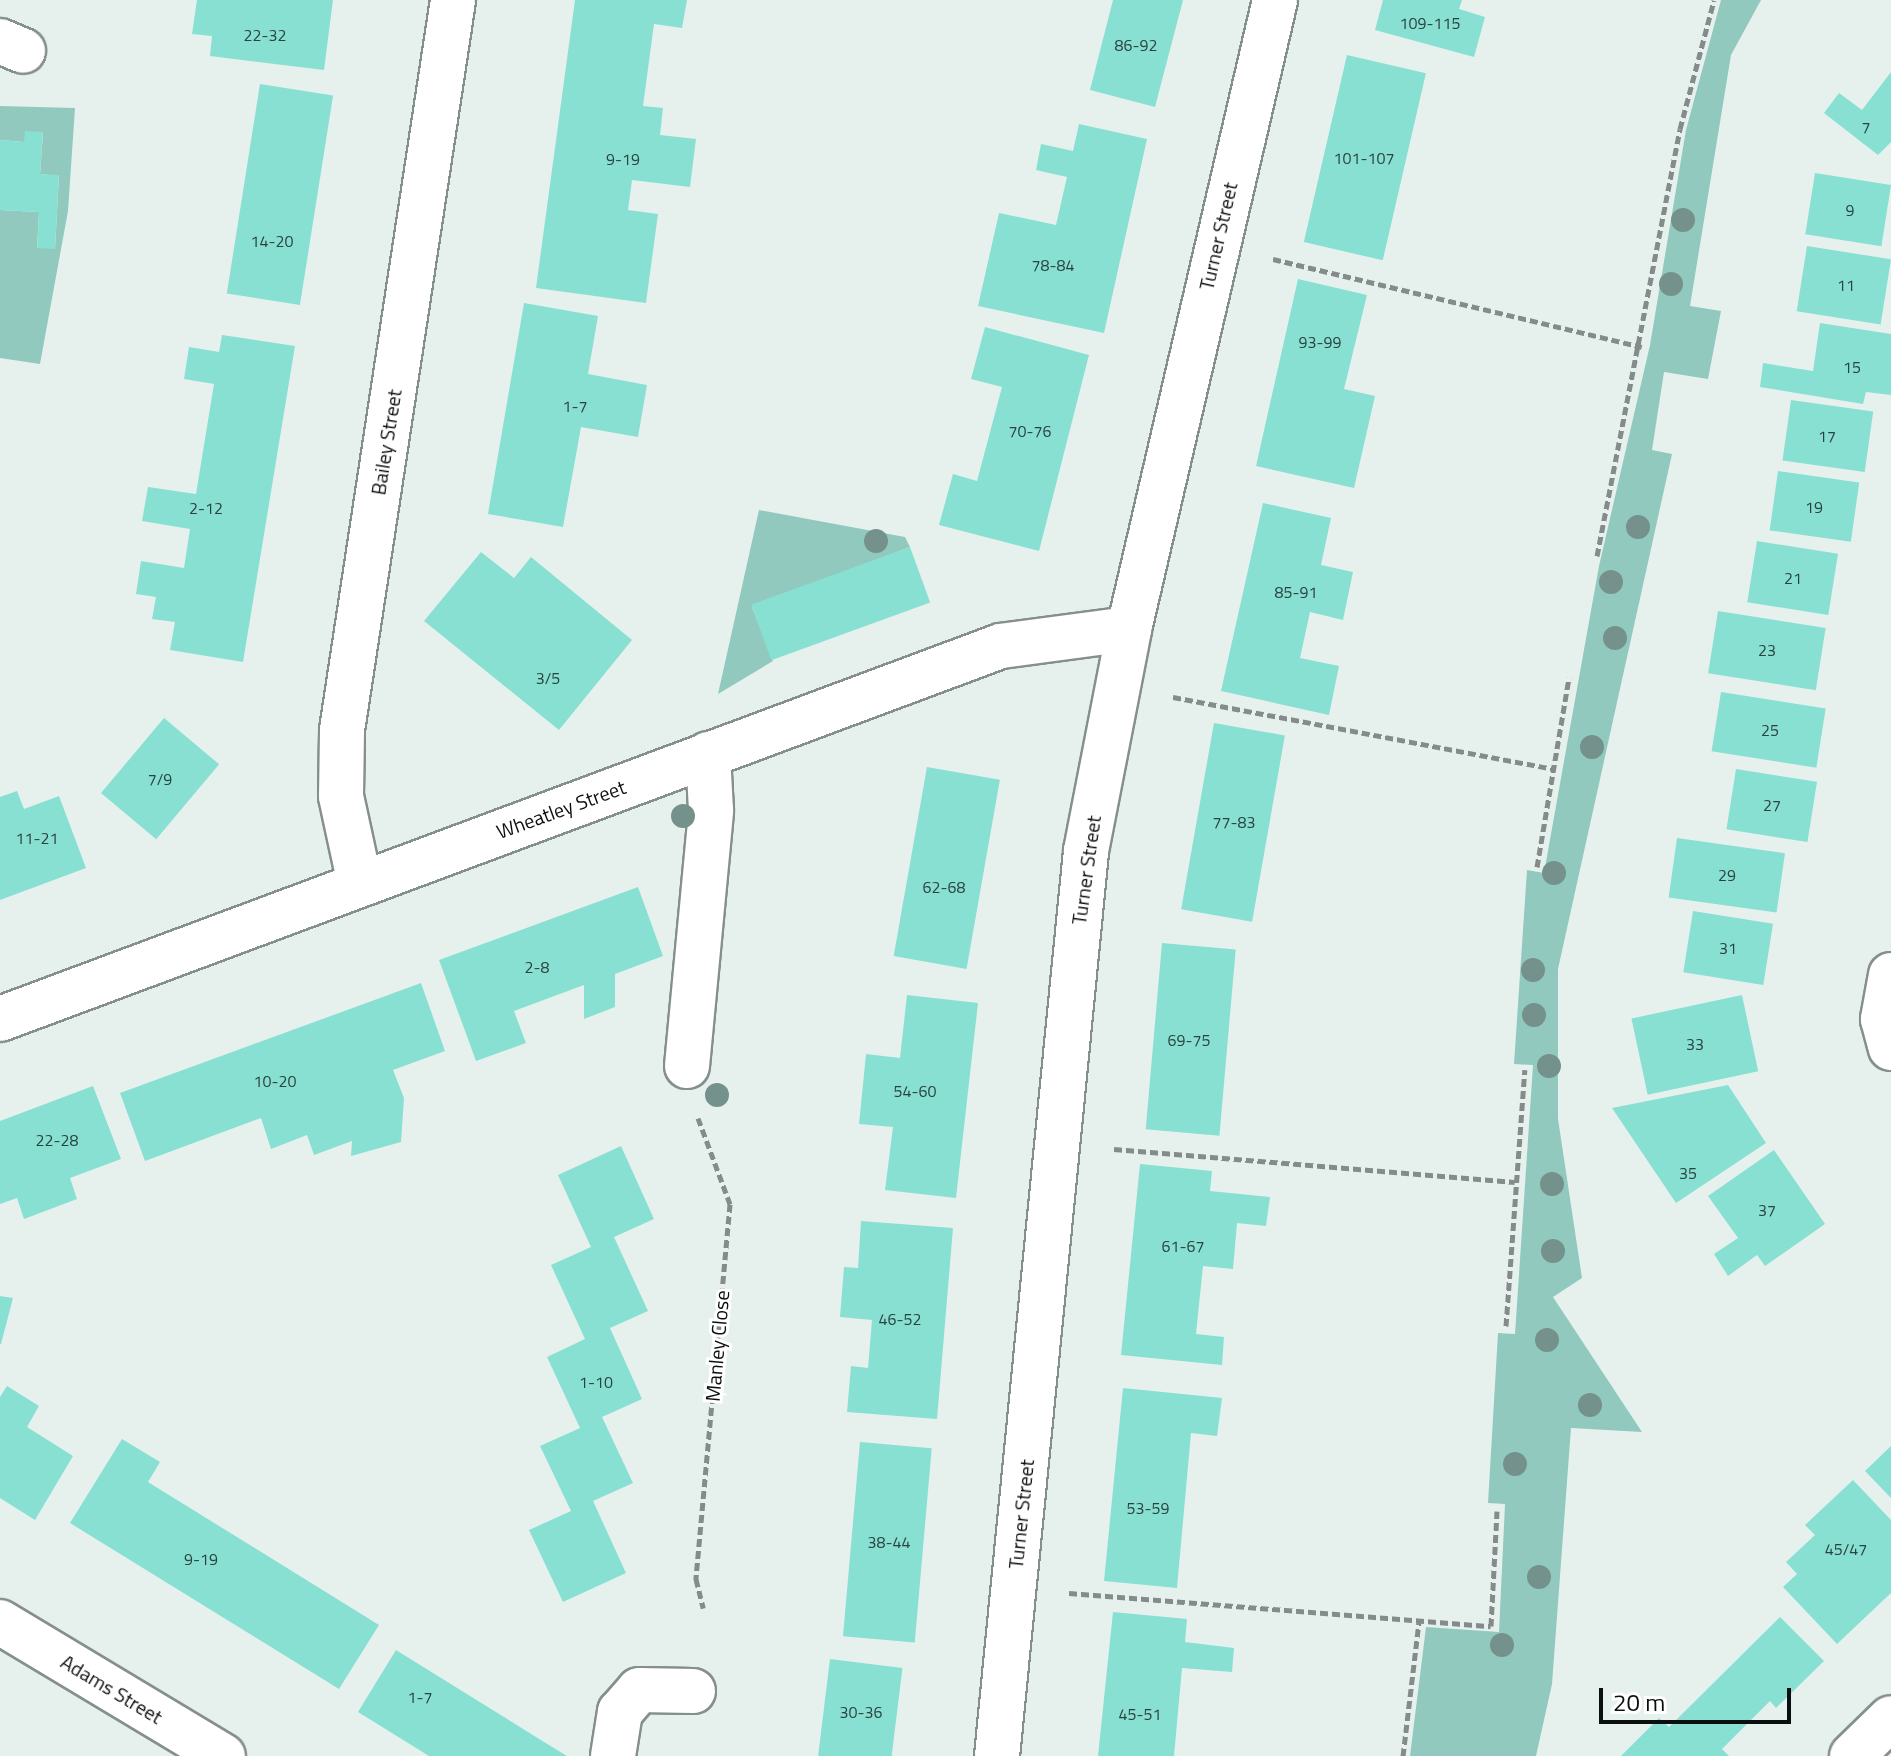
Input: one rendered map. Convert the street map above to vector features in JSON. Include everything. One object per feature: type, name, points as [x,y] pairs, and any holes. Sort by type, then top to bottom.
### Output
[{"type":"street","name":"Bailey Street","points":[[360,884],[341,796],[342,730],[453,0]]},
{"type":"street","name":"Turner Street","points":[[997,1756],[1086,851],[1129,629],[1275,0]]},
{"type":"street","name":"Wheatley Street","points":[[0,1019],[1001,646],[1129,629]]},
{"type":"street","points":[[695,1086],[711,810],[708,754]]},
{"type":"street","points":[[1891,975],[1883,1019],[1891,1048]]},
{"type":"street","name":"Adams Street","points":[[0,1622],[223,1756]]},
{"type":"street","points":[[613,1756],[620,1712],[639,1690],[693,1691]]},
{"type":"street","points":[[1852,1756],[1891,1718]]},
{"type":"path","points":[[1597,556],[1642,347],[1680,129],[1714,0]]},
{"type":"path","points":[[1268,257],[1642,347]]},
{"type":"path","points":[[1537,867],[1569,678]]},
{"type":"path","points":[[1169,696],[1553,769]]},
{"type":"path","points":[[1506,1326],[1525,1070]]},
{"type":"path","name":"Manley Close","points":[[695,1086],[697,1119],[730,1204],[696,1579],[703,1608]]},
{"type":"path","points":[[1108,1148],[1515,1182]]},
{"type":"path","points":[[1065,1592],[1491,1626],[1497,1511]]},
{"type":"path","points":[[1403,1756],[1419,1621]]},
{"type":"green space","points":[[1721,0],[1761,0],[1731,55],[1690,306],[1721,311],[1708,379],[1664,372],[1652,450],[1672,454],[1558,969],[1558,1119],[1582,1278],[1553,1297],[1642,1432],[1571,1428],[1552,1684],[1536,1756],[1410,1756],[1426,1627],[1499,1632],[1505,1504],[1488,1503],[1498,1333],[1515,1334],[1533,1065],[1514,1064],[1527,870],[1544,873],[1599,566],[1650,345],[1686,130]]},
{"type":"green space","points":[[0,106],[75,108],[68,211],[40,364],[0,358],[0,210],[39,212],[37,248],[55,248],[59,176],[40,174],[43,133],[24,142],[0,140]]},
{"type":"green space","points":[[759,510],[905,537],[910,547],[752,607],[773,661],[718,694]]},
{"type":"building","points":[[197,0],[333,0],[324,70],[210,56],[212,36],[192,34]]},
{"type":"building","points":[[575,0],[687,0],[682,28],[654,24],[643,106],[663,108],[660,135],[696,139],[690,187],[632,180],[628,210],[658,214],[646,303],[536,288]]},
{"type":"building","points":[[1113,0],[1183,0],[1155,107],[1090,90]]},
{"type":"building","points":[[1383,0],[1462,0],[1459,9],[1485,17],[1474,57],[1375,30]]},
{"type":"building","points":[[1347,55],[1426,73],[1383,260],[1304,242]]},
{"type":"building","points":[[1891,72],[1891,142],[1878,155],[1824,113],[1839,93],[1862,110]]},
{"type":"building","points":[[260,84],[333,96],[300,305],[227,293]]},
{"type":"building","points":[[1079,124],[1147,139],[1104,333],[978,306],[999,213],[1056,225],[1067,177],[1036,170],[1041,144],[1073,151]]},
{"type":"building","points":[[25,131],[43,132],[40,174],[59,175],[55,249],[37,248],[39,212],[0,210],[0,140],[24,142]]},
{"type":"building","points":[[1815,173],[1891,185],[1881,246],[1805,234]]},
{"type":"building","points":[[1807,246],[1891,259],[1881,324],[1797,311]]},
{"type":"building","points":[[1298,279],[1367,295],[1344,389],[1375,396],[1354,488],[1256,466]]},
{"type":"building","points":[[524,303],[598,316],[588,374],[647,385],[638,437],[581,427],[563,527],[488,514]]},
{"type":"building","points":[[1820,323],[1891,334],[1891,395],[1866,392],[1863,404],[1760,387],[1763,363],[1813,371]]},
{"type":"building","points":[[985,327],[1089,355],[1039,551],[939,525],[953,474],[977,481],[1002,387],[971,379]]},
{"type":"building","points":[[222,335],[295,346],[243,662],[170,650],[175,622],[152,619],[156,597],[136,594],[141,561],[184,568],[190,529],[142,521],[148,487],[196,494],[214,384],[184,379],[189,347],[219,352]]},
{"type":"building","points":[[1791,400],[1873,412],[1865,472],[1783,460]]},
{"type":"building","points":[[1778,471],[1859,482],[1851,542],[1770,530]]},
{"type":"building","points":[[1263,503],[1331,518],[1321,565],[1353,572],[1343,620],[1310,612],[1300,658],[1339,666],[1329,715],[1221,691]]},
{"type":"building","points":[[1757,541],[1838,554],[1828,615],[1747,602]]},
{"type":"building","points":[[910,547],[930,602],[771,660],[751,605]]},
{"type":"building","points":[[481,552],[514,578],[531,557],[632,640],[559,730],[424,621]]},
{"type":"building","points":[[1718,611],[1826,628],[1816,690],[1708,673]]},
{"type":"building","points":[[1721,692],[1826,709],[1816,768],[1712,751]]},
{"type":"building","points":[[164,718],[219,764],[156,839],[101,793]]},
{"type":"building","points":[[1214,723],[1285,736],[1252,922],[1181,909]]},
{"type":"building","points":[[927,767],[1000,780],[967,969],[894,956]]},
{"type":"building","points":[[1736,769],[1817,782],[1807,842],[1726,829]]},
{"type":"building","points":[[17,791],[24,809],[59,796],[86,868],[0,900],[0,797]]},
{"type":"building","points":[[1677,838],[1785,853],[1777,913],[1669,897]]},
{"type":"building","points":[[638,887],[663,956],[615,974],[615,1007],[584,1019],[584,985],[514,1011],[526,1043],[476,1061],[439,960]]},
{"type":"building","points":[[1693,911],[1773,924],[1763,985],[1683,972]]},
{"type":"building","points":[[1162,943],[1236,949],[1219,1136],[1146,1129]]},
{"type":"building","points":[[421,983],[445,1051],[393,1070],[404,1098],[401,1142],[351,1156],[352,1141],[314,1155],[307,1135],[271,1149],[261,1118],[145,1161],[120,1093]]},
{"type":"building","points":[[907,995],[978,1003],[956,1198],[885,1190],[893,1127],[859,1124],[866,1054],[900,1058]]},
{"type":"building","points":[[1742,995],[1758,1071],[1648,1095],[1631,1018]]},
{"type":"building","points":[[1728,1085],[1766,1143],[1676,1203],[1612,1108]]},
{"type":"building","points":[[93,1086],[121,1159],[70,1178],[77,1199],[24,1219],[17,1198],[0,1204],[0,1121]]},
{"type":"building","points":[[621,1146],[654,1219],[614,1237],[648,1311],[610,1328],[642,1399],[602,1417],[633,1483],[593,1501],[626,1573],[563,1602],[529,1530],[571,1511],[540,1446],[580,1428],[547,1357],[585,1339],[551,1265],[591,1247],[558,1175]]},
{"type":"building","points":[[1774,1150],[1825,1224],[1765,1266],[1757,1255],[1728,1276],[1714,1254],[1738,1238],[1708,1196]]},
{"type":"building","points":[[1140,1164],[1212,1171],[1210,1191],[1270,1197],[1266,1226],[1237,1223],[1233,1269],[1203,1266],[1196,1334],[1224,1337],[1222,1365],[1121,1355]]},
{"type":"building","points":[[861,1221],[953,1228],[937,1419],[847,1412],[851,1366],[868,1368],[872,1320],[840,1317],[844,1267],[858,1268]]},
{"type":"building","points":[[0,1296],[13,1298],[1,1344],[0,1344]]},
{"type":"building","points":[[7,1386],[39,1406],[27,1427],[73,1456],[35,1520],[0,1498],[0,1397]]},
{"type":"building","points":[[1123,1388],[1222,1398],[1217,1436],[1191,1433],[1177,1588],[1104,1581]]},
{"type":"building","points":[[122,1439],[160,1462],[148,1482],[379,1625],[339,1689],[70,1523]]},
{"type":"building","points":[[860,1442],[932,1448],[915,1643],[843,1636]]},
{"type":"building","points":[[1891,1446],[1891,1498],[1865,1471]]},
{"type":"building","points":[[1853,1480],[1891,1520],[1891,1593],[1837,1644],[1783,1587],[1797,1574],[1786,1562],[1815,1535],[1805,1525]]},
{"type":"building","points":[[1113,1612],[1187,1619],[1185,1642],[1234,1648],[1232,1672],[1182,1668],[1174,1756],[1098,1756]]},
{"type":"building","points":[[1780,1617],[1824,1661],[1776,1708],[1770,1701],[1722,1749],[1729,1756],[1621,1756],[1659,1718],[1669,1727]]},
{"type":"building","points":[[396,1650],[567,1756],[429,1756],[358,1712]]},
{"type":"building","points":[[830,1659],[902,1668],[892,1756],[818,1756]]}]
